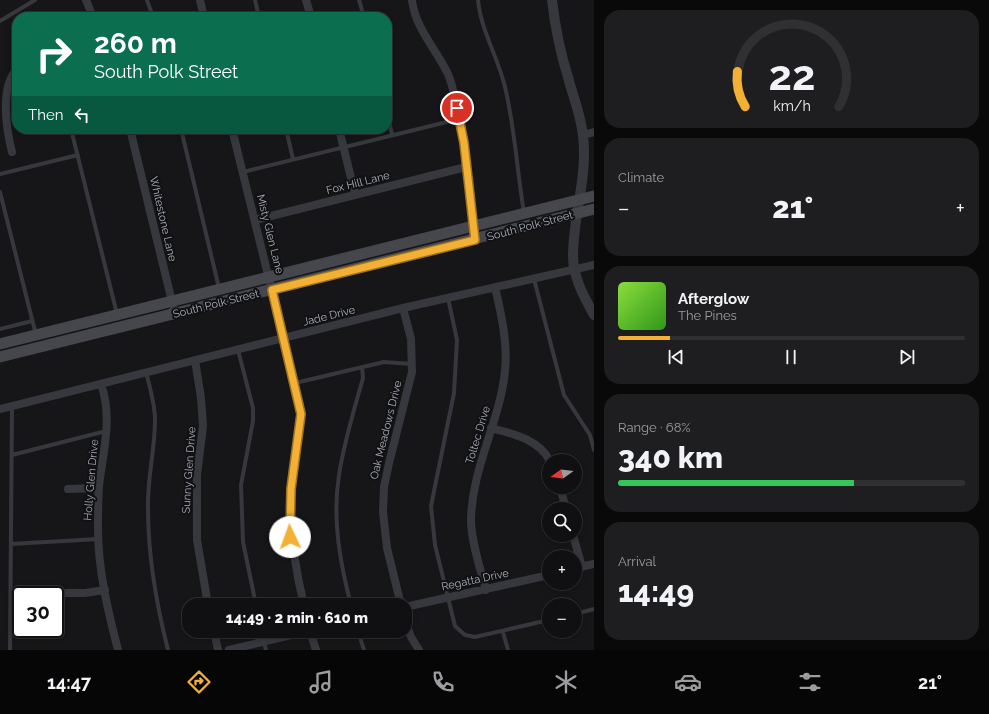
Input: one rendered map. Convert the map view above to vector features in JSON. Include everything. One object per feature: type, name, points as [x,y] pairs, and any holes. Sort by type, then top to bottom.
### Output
[{"type":"main road","name":"South Polk Street","points":[[0,344],[594,196]]},
{"type":"main road","name":"South Polk Street","points":[[0,357],[475,240],[594,209]]},
{"type":"main road","points":[[36,335],[40,348]]},
{"type":"street","points":[[86,0],[91,12]]},
{"type":"street","points":[[200,0],[203,12]]},
{"type":"street","points":[[306,0],[310,12]]},
{"type":"street","points":[[412,0],[413,10],[420,27],[448,74],[455,98],[466,167],[475,240]]},
{"type":"street","points":[[552,0],[560,51],[577,107],[583,135],[585,163],[573,257],[575,270],[583,297],[594,315]]},
{"type":"street","points":[[12,75],[10,78],[5,100],[7,132],[12,152]]},
{"type":"street","points":[[583,135],[594,132]]},
{"type":"street","name":"Whitestone Lane","points":[[131,134],[175,314]]},
{"type":"street","name":"Misty Glen Lane","points":[[233,134],[295,383],[301,414],[293,467],[290,518],[292,554],[302,598]]},
{"type":"street","points":[[340,134],[355,194]]},
{"type":"street","name":"Fox Hill Lane","points":[[255,220],[466,167]]},
{"type":"street","name":"Jade Drive","points":[[0,409],[403,308],[594,265]]},
{"type":"street","name":"Toltec Drive","points":[[486,590],[471,523],[478,471],[499,403],[506,370],[504,329],[495,287]]},
{"type":"street","name":"Oak Meadows Drive","points":[[399,598],[386,548],[383,512],[388,463],[412,372],[411,339],[403,308]]},
{"type":"street","name":"Sunny Glen Drive","points":[[195,360],[204,426],[198,475],[197,540],[207,598]]},
{"type":"street","name":"Holly Glen Drive","points":[[101,384],[107,408],[106,431],[99,488],[98,539],[105,590],[118,650]]},
{"type":"street","points":[[491,428],[524,438],[544,454]]},
{"type":"street","points":[[68,490],[99,488]]},
{"type":"street","points":[[582,567],[594,564]]},
{"type":"street","name":"Regatta Drive","points":[[412,605],[448,596],[486,590],[542,577]]},
{"type":"street","points":[[66,593],[85,593],[105,590]]},
{"type":"street","points":[[215,638],[218,650]]},
{"type":"street","points":[[229,650],[265,646],[288,638]]},
{"type":"street","points":[[312,638],[316,650]]},
{"type":"street","points":[[411,638],[419,650]]},
{"type":"lane","points":[[15,12],[35,0]]},
{"type":"lane","points":[[147,0],[151,12]]},
{"type":"lane","points":[[255,0],[258,12]]},
{"type":"lane","points":[[359,0],[363,12]]},
{"type":"lane","points":[[478,0],[482,24],[498,59],[514,127],[524,214]]},
{"type":"lane","points":[[0,21],[12,14]]},
{"type":"lane","points":[[243,172],[392,134],[459,119]]},
{"type":"lane","points":[[72,134],[117,314]]},
{"type":"lane","points":[[181,134],[219,289]]},
{"type":"lane","points":[[287,134],[293,159]]},
{"type":"lane","points":[[0,174],[78,155]]},
{"type":"lane","points":[[0,192],[36,335]]},
{"type":"lane","points":[[534,279],[564,395],[588,430],[594,450]]},
{"type":"lane","points":[[448,298],[457,340],[454,393],[431,506],[435,545],[455,626],[465,634],[475,637],[504,632],[542,622]]},
{"type":"lane","points":[[0,329],[32,321]]},
{"type":"lane","points":[[238,350],[253,408],[253,421],[241,485],[243,542],[255,598]]},
{"type":"lane","points":[[295,383],[384,362],[412,364]]},
{"type":"lane","points":[[349,598],[339,553],[337,495],[343,455],[364,378],[362,367]]},
{"type":"lane","points":[[146,372],[151,390],[155,418],[148,507],[151,567],[168,650]]},
{"type":"lane","points":[[10,650],[12,406]]},
{"type":"lane","points":[[12,455],[106,431]]},
{"type":"lane","points":[[11,544],[98,539]]},
{"type":"lane","points":[[582,612],[594,609]]},
{"type":"lane","points":[[504,632],[508,650]]},
{"type":"lane","points":[[360,638],[364,650]]},
{"type":"route","points":[[290,537],[291,489],[293,467],[301,426],[301,414],[295,383],[272,290],[475,240],[464,143],[457,108]]}]
